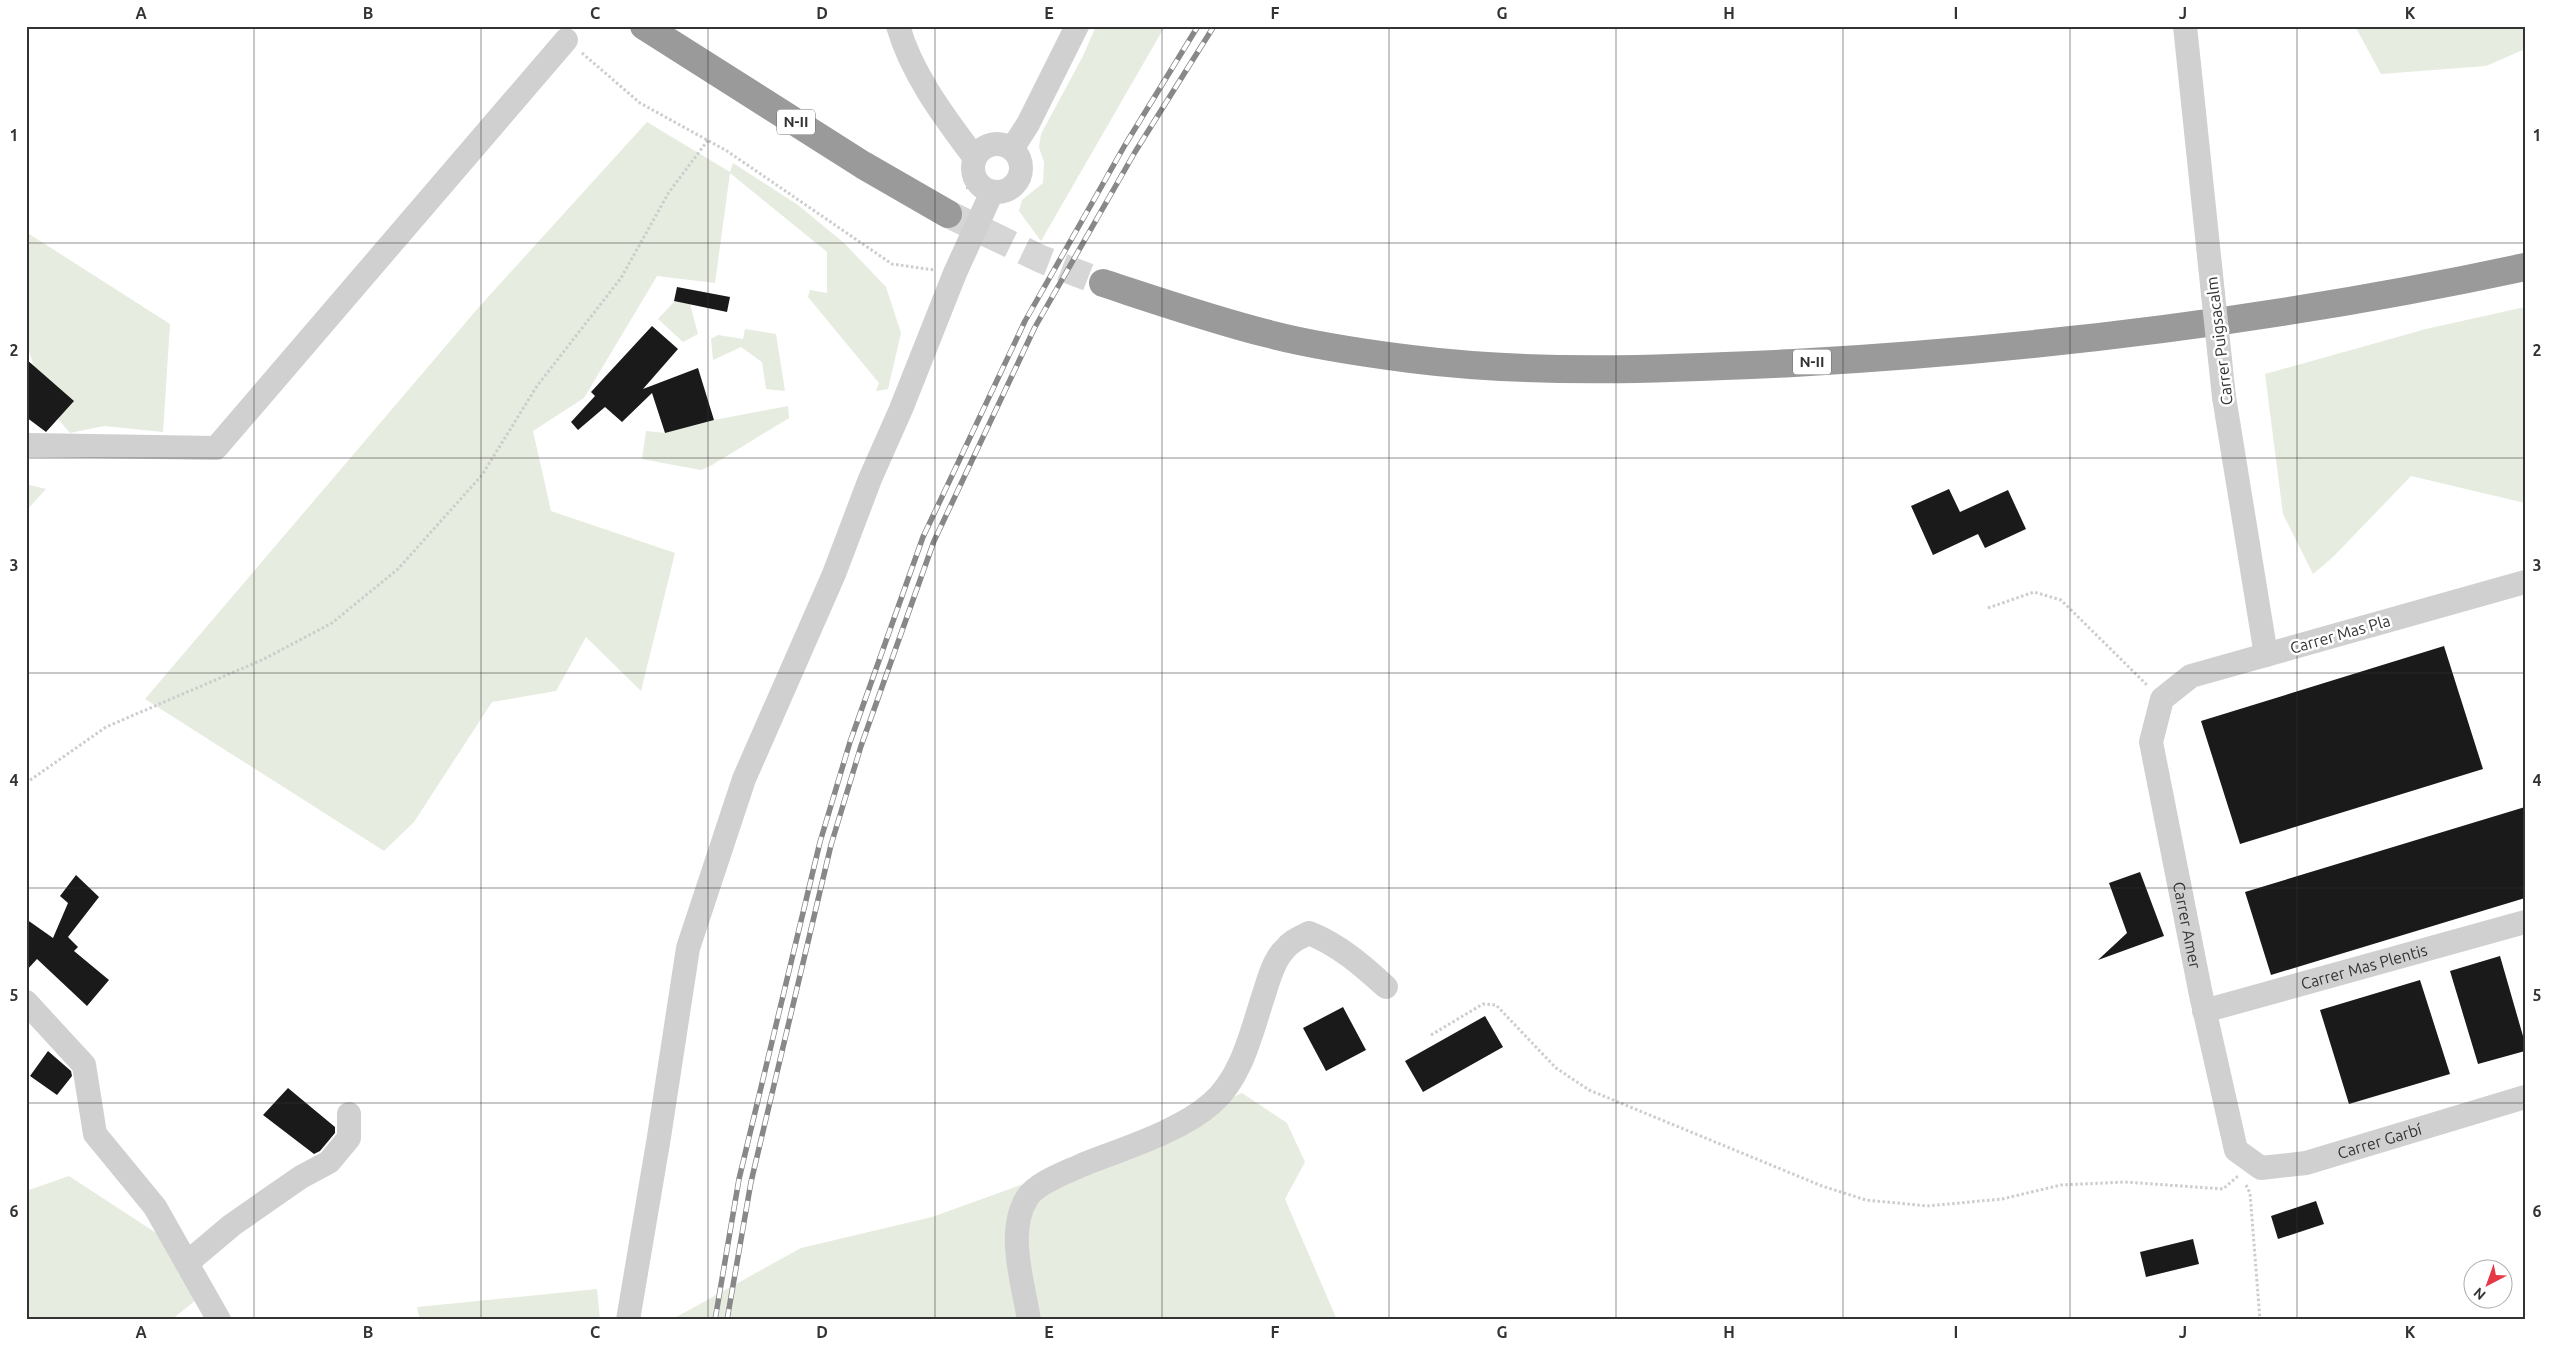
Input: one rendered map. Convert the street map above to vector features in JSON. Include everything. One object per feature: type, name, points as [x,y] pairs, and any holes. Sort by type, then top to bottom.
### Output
[{"type":"highway","name":"N-II","points":[[644,26],[864,164],[948,214]]},
{"type":"highway","name":"N-II","points":[[1103,283],[1271,335],[1412,360],[1482,366],[1590,370],[1725,366],[1870,358],[2073,339],[2240,320],[2525,267]]},
{"type":"street","points":[[898,26],[922,80],[939,110],[975,158]]},
{"type":"street","points":[[1012,148],[1028,124],[1077,26]]},
{"type":"street","name":"Carrer Puigsacalm","points":[[2185,26],[2224,397],[2266,655]]},
{"type":"street","points":[[28,444],[216,448],[566,40]]},
{"type":"street","points":[[992,144],[1012,148],[1021,160],[1019,179],[1016,185],[1005,191],[992,192],[979,185],[975,179],[973,165],[979,152],[992,144]]},
{"type":"street","points":[[628,1320],[688,948],[744,779],[834,574],[870,478],[901,409],[955,273],[992,192]]},
{"type":"street","name":"Carrer Mas Pla","points":[[2162,699],[2191,676],[2525,582]]},
{"type":"street","name":"Carrer Amer","points":[[2162,699],[2151,742],[2204,1011],[2236,1150]]},
{"type":"street","name":"Carrer Mas Plentis","points":[[2204,1011],[2525,922]]},
{"type":"street","points":[[1029,1320],[1016,1233],[1019,1216],[1028,1196],[1059,1175],[1192,1119],[1213,1102],[1230,1083],[1245,1051],[1269,977],[1282,951],[1294,940],[1309,933],[1330,942],[1363,965],[1386,987]]},
{"type":"street","points":[[26,1002],[84,1065],[95,1134],[155,1206],[219,1320]]},
{"type":"street","name":"Carrer Garbí","points":[[2236,1150],[2262,1168],[2306,1164],[2525,1097]]},
{"type":"street","points":[[187,1263],[232,1225],[301,1177],[329,1162],[349,1138],[349,1114]]},
{"type":"path","points":[[566,40],[640,103],[727,151],[892,264],[955,273]]},
{"type":"path","points":[[26,783],[106,727],[264,659],[332,623],[398,569],[482,475],[536,386],[621,278],[669,192],[708,140]]},
{"type":"path","points":[[1988,608],[2034,592],[2061,600],[2162,699]]},
{"type":"path","points":[[1431,1035],[1484,1004],[1496,1005],[1556,1068],[1589,1090],[1822,1186],[1866,1200],[1927,1206],[2002,1199],[2061,1185],[2125,1182],[2223,1190],[2240,1174],[2250,1193],[2260,1320]]},
{"type":"shaded area","points":[[1096,26],[1165,26],[1041,241],[1019,211],[1022,200],[1043,183],[1044,162],[1039,147],[1041,134],[1083,56]]},
{"type":"shaded area","points":[[2355,26],[2525,26],[2525,49],[2486,66],[2381,74]]},
{"type":"shaded area","points":[[647,122],[730,172],[733,163],[798,205],[844,243],[886,287],[901,333],[888,389],[876,391],[879,383],[808,297],[810,290],[827,293],[827,252],[730,173],[715,283],[657,276],[584,398],[533,431],[551,511],[675,553],[641,691],[586,637],[556,691],[492,702],[414,822],[384,851],[145,699],[479,307]]},
{"type":"shaded area","points":[[26,232],[170,324],[163,432],[104,426],[70,433],[58,419],[73,401],[34,366],[26,343]]},
{"type":"shaded area","points":[[686,289],[698,334],[683,342],[658,319]]},
{"type":"shaded area","points":[[2525,307],[2525,503],[2411,476],[2333,557],[2313,574],[2283,514],[2265,374],[2426,329]]},
{"type":"shaded area","points":[[745,329],[776,334],[785,391],[766,389],[762,362],[741,347],[713,360],[711,339],[718,335],[743,339]]},
{"type":"shaded area","points":[[788,406],[789,418],[701,470],[642,459],[646,431],[665,433],[714,420]]},
{"type":"shaded area","points":[[26,484],[46,489],[26,511]]},
{"type":"shaded area","points":[[1242,1093],[1287,1123],[1305,1162],[1285,1199],[1337,1320],[671,1320],[801,1248],[932,1217],[1107,1154]]},
{"type":"shaded area","points":[[69,1176],[173,1244],[196,1300],[171,1320],[26,1320],[26,1191]]},
{"type":"shaded area","points":[[597,1289],[600,1320],[420,1320],[417,1307]]},
{"type":"building","points":[[677,287],[730,297],[727,312],[674,301]]},
{"type":"building","points":[[652,326],[678,349],[643,389],[698,368],[714,420],[665,433],[652,393],[622,422],[605,407],[578,430],[571,422],[595,396],[591,392]]},
{"type":"building","points":[[26,359],[74,401],[46,432],[26,417]]},
{"type":"building","points":[[1949,489],[1960,512],[2008,490],[2026,529],[1985,548],[1978,534],[1933,555],[1911,506]]},
{"type":"building","points":[[2444,646],[2483,769],[2240,844],[2201,721]]},
{"type":"building","points":[[2525,807],[2525,898],[2271,975],[2245,892]]},
{"type":"building","points":[[2140,872],[2164,936],[2098,960],[2127,933],[2109,883]]},
{"type":"building","points":[[76,875],[99,897],[68,937],[78,947],[74,951],[109,980],[87,1006],[37,959],[26,971],[26,919],[53,938],[68,903],[60,896]]},
{"type":"building","points":[[2500,956],[2525,1043],[2525,1051],[2478,1064],[2450,971]]},
{"type":"building","points":[[2420,980],[2450,1074],[2349,1104],[2320,1010]]},
{"type":"building","points":[[1343,1007],[1366,1050],[1326,1071],[1303,1028]]},
{"type":"building","points":[[1485,1016],[1503,1047],[1423,1092],[1405,1061]]},
{"type":"building","points":[[48,1051],[71,1071],[72,1076],[57,1095],[30,1076]]},
{"type":"building","points":[[288,1088],[335,1127],[335,1133],[320,1151],[314,1154],[263,1115]]},
{"type":"building","points":[[2316,1201],[2324,1224],[2278,1239],[2271,1216]]},
{"type":"building","points":[[2193,1239],[2199,1264],[2146,1277],[2140,1252]]},
{"type":"tunnel","points":[[948,214],[1041,259],[1103,283]]},
{"type":"railway","points":[[715,1320],[739,1179],[820,842],[850,742],[923,537],[1025,321],[1125,145],[1198,26]]},
{"type":"railway","points":[[727,1320],[751,1182],[831,845],[861,746],[934,541],[1035,327],[1135,152],[1214,26]]}]
